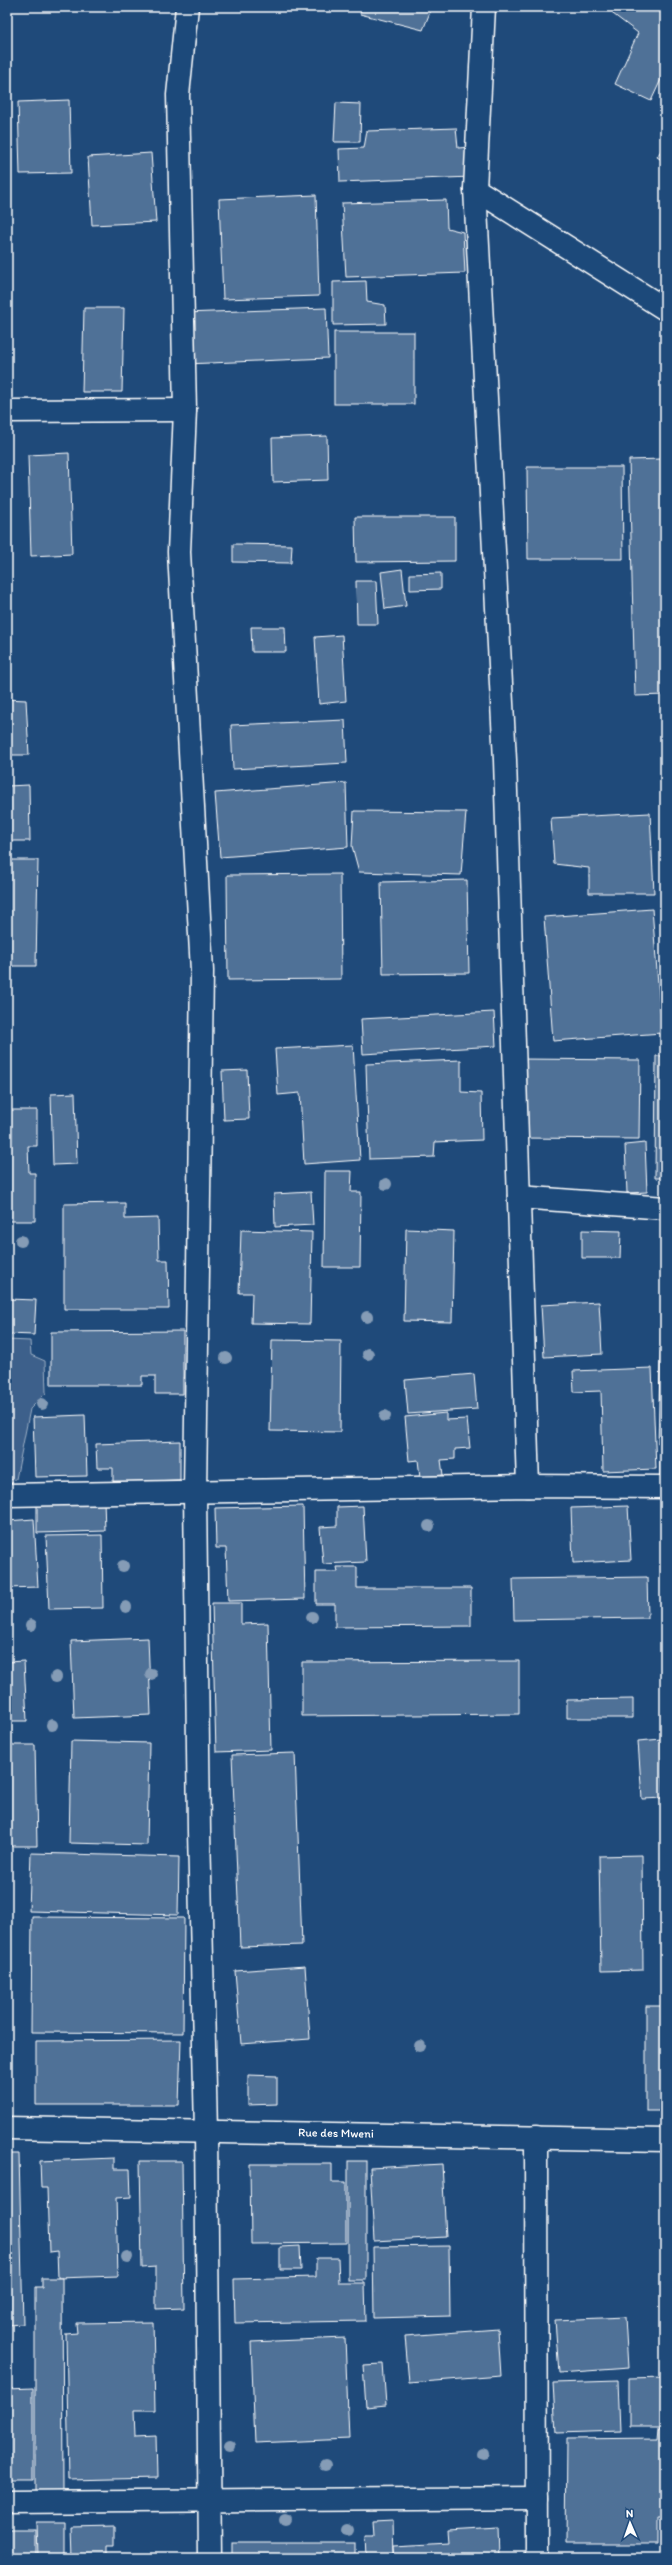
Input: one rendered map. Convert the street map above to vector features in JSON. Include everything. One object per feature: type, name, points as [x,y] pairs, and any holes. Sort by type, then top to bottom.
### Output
[{"type":"street","points":[[186,7],[178,95],[185,410],[180,552],[202,971],[195,1493],[199,1831],[206,2131],[210,2558]]},
{"type":"street","points":[[484,7],[475,189],[505,760],[528,1486]]},
{"type":"street","points":[[475,189],[665,309]]},
{"type":"street","points":[[7,411],[185,410]]},
{"type":"street","points":[[519,1197],[665,1208]]},
{"type":"street","points":[[7,1495],[195,1493],[528,1486],[665,1487]]},
{"type":"street","name":"Rue des Mweni","points":[[7,2128],[665,2140]]},
{"type":"street","points":[[536,2137],[537,2558]]},
{"type":"street","points":[[7,2502],[537,2498]]},
{"type":"shaded area","points":[[7,1340],[30,1341],[31,1355],[45,1361],[46,1393],[30,1409],[16,1479],[7,1480]]},
{"type":"building","points":[[362,7],[432,7],[423,30],[360,14]]},
{"type":"building","points":[[616,7],[665,7],[665,71],[651,101],[615,84],[638,33],[613,14]]},
{"type":"building","points":[[69,100],[71,173],[20,174],[18,102]]},
{"type":"building","points":[[336,103],[361,104],[360,142],[334,142]]},
{"type":"building","points":[[456,128],[458,148],[470,147],[472,177],[340,182],[339,149],[364,148],[367,131]]},
{"type":"building","points":[[665,144],[665,162],[657,157]]},
{"type":"building","points":[[151,153],[156,222],[92,225],[88,157]]},
{"type":"building","points":[[316,195],[319,296],[223,299],[219,199]]},
{"type":"building","points":[[446,200],[447,228],[463,232],[465,273],[346,277],[342,203]]},
{"type":"building","points":[[366,281],[367,302],[385,305],[386,324],[333,325],[333,282]]},
{"type":"building","points":[[84,308],[124,308],[122,392],[82,392]]},
{"type":"building","points":[[326,308],[328,358],[186,364],[184,313]]},
{"type":"building","points":[[334,332],[414,332],[414,404],[334,404]]},
{"type":"building","points":[[7,419],[9,507],[7,507]]},
{"type":"building","points":[[327,436],[328,480],[273,482],[272,438]]},
{"type":"building","points":[[69,453],[72,554],[31,556],[28,455]]},
{"type":"building","points":[[662,459],[665,695],[635,696],[629,460]]},
{"type":"building","points":[[527,467],[622,467],[623,559],[528,559]]},
{"type":"building","points":[[355,517],[455,517],[455,561],[356,562]]},
{"type":"building","points":[[233,544],[292,545],[291,563],[233,562]]},
{"type":"building","points":[[402,569],[406,606],[385,609],[381,572]]},
{"type":"building","points":[[441,573],[441,589],[410,590],[410,574]]},
{"type":"building","points":[[356,581],[376,581],[378,624],[357,624]]},
{"type":"building","points":[[251,627],[285,627],[286,652],[252,652]]},
{"type":"building","points":[[342,635],[346,701],[319,704],[315,637]]},
{"type":"building","points":[[7,699],[26,700],[29,755],[7,755]]},
{"type":"building","points":[[345,720],[347,763],[233,769],[231,725]]},
{"type":"building","points":[[346,783],[348,847],[220,857],[215,793]]},
{"type":"building","points":[[29,785],[30,841],[7,841],[7,786]]},
{"type":"building","points":[[354,811],[466,812],[461,875],[359,872],[352,846]]},
{"type":"building","points":[[650,813],[654,893],[589,893],[589,868],[554,864],[551,818]]},
{"type":"building","points":[[7,860],[38,860],[36,966],[7,966]]},
{"type":"building","points":[[340,874],[341,979],[228,980],[227,875]]},
{"type":"building","points":[[467,880],[469,973],[383,974],[381,882]]},
{"type":"building","points":[[652,909],[662,1033],[553,1041],[544,917]]},
{"type":"building","points":[[494,1012],[496,1046],[363,1054],[361,1019]]},
{"type":"building","points":[[353,1045],[360,1160],[304,1164],[300,1093],[278,1095],[275,1049]]},
{"type":"building","points":[[656,1056],[665,1056],[665,1178],[655,1178]]},
{"type":"building","points":[[521,1059],[640,1060],[639,1139],[521,1138]]},
{"type":"building","points":[[461,1060],[461,1092],[481,1093],[482,1140],[435,1142],[434,1157],[369,1159],[366,1064]]},
{"type":"building","points":[[247,1070],[249,1119],[224,1120],[222,1071]]},
{"type":"building","points":[[75,1093],[77,1164],[53,1165],[51,1094]]},
{"type":"building","points":[[7,1110],[37,1110],[37,1146],[28,1146],[29,1173],[35,1173],[35,1221],[7,1221]]},
{"type":"building","points":[[645,1143],[647,1192],[627,1193],[625,1145]]},
{"type":"building","points":[[325,1171],[352,1171],[351,1192],[361,1192],[360,1267],[324,1267]]},
{"type":"building","points":[[311,1192],[313,1225],[275,1227],[274,1194]]},
{"type":"building","points":[[125,1203],[125,1219],[158,1218],[159,1260],[168,1260],[169,1309],[64,1309],[64,1204]]},
{"type":"building","points":[[406,1229],[454,1231],[452,1322],[404,1321]]},
{"type":"building","points":[[241,1230],[312,1232],[310,1324],[251,1323],[252,1293],[239,1293]]},
{"type":"building","points":[[582,1230],[621,1231],[620,1258],[582,1258]]},
{"type":"building","points":[[663,1237],[665,1237],[665,1265]]},
{"type":"building","points":[[662,1294],[665,1294],[665,1444],[658,1443]]},
{"type":"building","points":[[7,1299],[36,1300],[34,1335],[7,1334]]},
{"type":"building","points":[[599,1302],[602,1354],[544,1357],[541,1305]]},
{"type":"building","points":[[183,1331],[183,1394],[155,1394],[155,1376],[142,1376],[142,1385],[51,1385],[51,1332]]},
{"type":"building","points":[[272,1340],[341,1341],[340,1432],[270,1431]]},
{"type":"building","points":[[652,1368],[656,1469],[603,1471],[601,1391],[574,1392],[573,1371]]},
{"type":"building","points":[[474,1374],[477,1409],[408,1414],[405,1380]]},
{"type":"building","points":[[446,1413],[446,1420],[467,1419],[470,1448],[455,1449],[455,1459],[441,1460],[443,1475],[420,1477],[418,1460],[409,1461],[405,1417]]},
{"type":"building","points":[[85,1415],[87,1476],[35,1477],[33,1417]]},
{"type":"building","points":[[180,1441],[180,1480],[113,1482],[113,1468],[97,1468],[96,1444]]},
{"type":"building","points":[[665,1448],[665,1479],[660,1479],[660,1449]]},
{"type":"building","points":[[104,1500],[105,1531],[37,1533],[37,1502]]},
{"type":"building","points":[[303,1506],[305,1599],[228,1601],[226,1548],[216,1548],[215,1508]]},
{"type":"building","points":[[363,1506],[366,1562],[323,1564],[320,1527],[337,1526],[337,1507]]},
{"type":"building","points":[[628,1506],[631,1560],[573,1563],[571,1508]]},
{"type":"building","points":[[34,1519],[38,1587],[7,1588],[7,1521]]},
{"type":"building","points":[[102,1535],[103,1608],[49,1609],[46,1536]]},
{"type":"building","points":[[337,1567],[357,1567],[357,1588],[471,1588],[471,1626],[335,1627],[335,1604],[316,1604],[316,1572],[338,1572]]},
{"type":"building","points":[[647,1577],[648,1618],[514,1620],[513,1579]]},
{"type":"building","points":[[212,1603],[241,1603],[241,1624],[268,1623],[271,1750],[216,1752]]},
{"type":"building","points":[[148,1638],[151,1715],[74,1718],[71,1641]]},
{"type":"building","points":[[24,1661],[27,1721],[7,1721],[7,1662]]},
{"type":"building","points":[[519,1661],[519,1714],[302,1716],[302,1662]]},
{"type":"building","points":[[633,1699],[633,1718],[567,1718],[567,1700]]},
{"type":"building","points":[[662,1739],[665,1798],[642,1799],[638,1741]]},
{"type":"building","points":[[71,1741],[149,1743],[147,1845],[69,1843]]},
{"type":"building","points":[[7,1745],[35,1745],[37,1846],[7,1846]]},
{"type":"building","points":[[295,1753],[302,1945],[240,1947],[232,1755]]},
{"type":"building","points":[[662,1820],[665,1820],[665,1863],[663,1863]]},
{"type":"building","points":[[31,1853],[179,1857],[178,1915],[29,1911]]},
{"type":"building","points":[[642,1855],[643,1970],[601,1971],[599,1856]]},
{"type":"building","points":[[32,1917],[184,1918],[183,2033],[31,2032]]},
{"type":"building","points":[[305,1966],[310,2039],[241,2044],[235,1971]]},
{"type":"building","points":[[646,2006],[665,2006],[665,2111],[646,2111]]},
{"type":"building","points":[[181,2040],[179,2105],[36,2105],[36,2041]]},
{"type":"building","points":[[248,2075],[277,2076],[277,2104],[248,2105]]},
{"type":"building","points":[[7,2154],[19,2154],[23,2324],[7,2325]]},
{"type":"building","points":[[114,2158],[114,2169],[130,2169],[131,2197],[116,2198],[118,2276],[58,2278],[57,2251],[49,2252],[47,2188],[41,2188],[40,2161]]},
{"type":"building","points":[[140,2161],[182,2161],[184,2308],[156,2309],[156,2267],[142,2268]]},
{"type":"building","points":[[348,2161],[366,2161],[366,2280],[348,2280]]},
{"type":"building","points":[[250,2164],[332,2164],[332,2182],[346,2182],[346,2243],[251,2244]]},
{"type":"building","points":[[442,2164],[446,2237],[374,2241],[370,2168]]},
{"type":"building","points":[[300,2246],[301,2270],[280,2270],[280,2247]]},
{"type":"building","points":[[449,2246],[450,2316],[374,2318],[373,2247]]},
{"type":"building","points":[[316,2258],[338,2258],[339,2283],[365,2283],[366,2321],[235,2323],[234,2279],[316,2277]]},
{"type":"building","points":[[42,2278],[62,2278],[63,2493],[35,2494],[35,2287],[42,2287]]},
{"type":"building","points":[[625,2317],[628,2368],[559,2373],[555,2320]]},
{"type":"building","points":[[153,2322],[155,2410],[134,2410],[135,2437],[156,2436],[157,2478],[69,2480],[66,2334],[77,2333],[76,2323]]},
{"type":"building","points":[[498,2329],[501,2376],[409,2383],[405,2336]]},
{"type":"building","points":[[345,2338],[349,2439],[255,2443],[251,2342]]},
{"type":"building","points":[[383,2364],[386,2405],[366,2407],[363,2365]]},
{"type":"building","points":[[665,2377],[665,2426],[629,2426],[629,2378]]},
{"type":"building","points":[[618,2381],[620,2431],[556,2433],[553,2383]]},
{"type":"building","points":[[33,2388],[33,2479],[7,2479],[7,2389]]},
{"type":"building","points":[[659,2427],[665,2427],[665,2519],[657,2519],[657,2544],[566,2544],[567,2439],[658,2438]]},
{"type":"building","points":[[393,2520],[394,2558],[366,2558],[365,2536],[374,2536],[373,2521]]},
{"type":"building","points":[[36,2522],[65,2522],[65,2558],[37,2558]]},
{"type":"building","points":[[114,2526],[114,2547],[107,2547],[107,2558],[72,2558],[71,2527]]},
{"type":"building","points":[[498,2528],[499,2558],[395,2558],[394,2546],[447,2543],[446,2531]]},
{"type":"building","points":[[7,2530],[35,2530],[35,2558],[7,2558]]},
{"type":"building","points":[[232,2543],[355,2543],[355,2558],[232,2558]]}]
